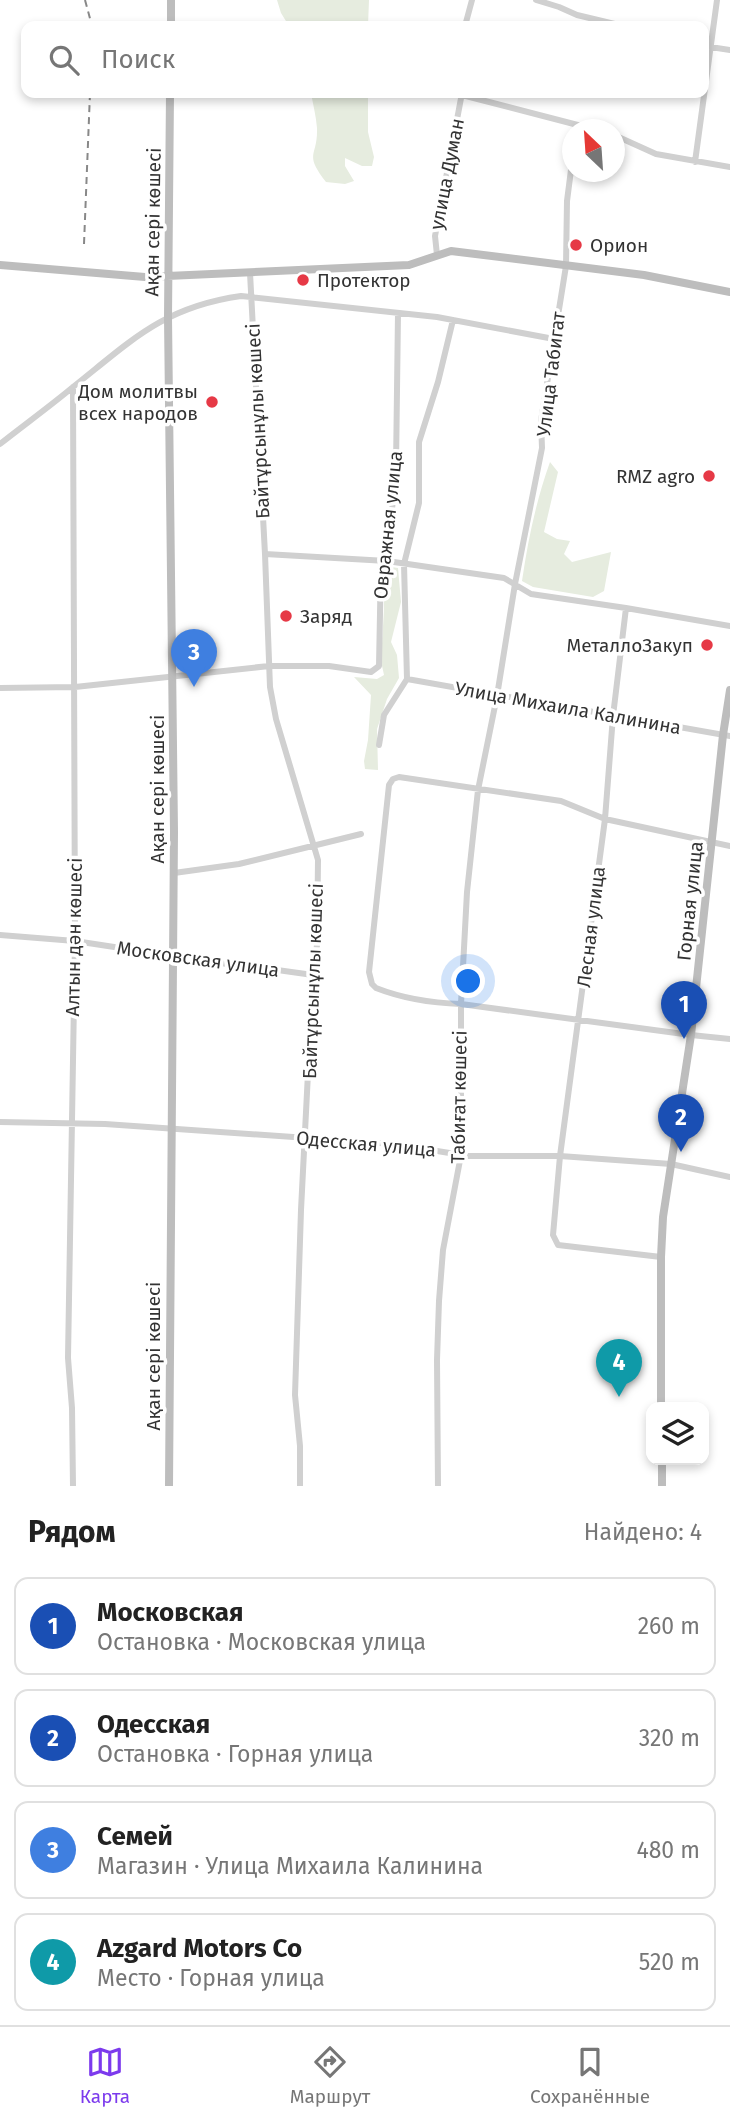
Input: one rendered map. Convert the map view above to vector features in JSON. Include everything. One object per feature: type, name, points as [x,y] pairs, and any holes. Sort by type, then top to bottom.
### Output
[{"type":"street","points":[[171,0],[171,21]]},
{"type":"street","points":[[466,21],[472,0]]},
{"type":"street","points":[[536,0],[560,3],[577,15],[602,21]]},
{"type":"street","points":[[709,38],[717,0]]},
{"type":"street","points":[[709,47],[730,50]]},
{"type":"street","name":"Ақан сері көшесі","points":[[169,1486],[174,873],[168,317],[170,98]]},
{"type":"street","name":"улица Думан","points":[[437,255],[435,236],[461,98]]},
{"type":"street","points":[[476,98],[562,122]]},
{"type":"street","points":[[695,162],[702,98]]},
{"type":"street","points":[[625,140],[656,154],[730,167]]},
{"type":"street","name":"Улица Табигат","points":[[515,584],[542,448],[541,421],[566,266],[569,182]]},
{"type":"street","points":[[0,265],[145,277],[409,265],[451,251],[644,275],[730,292]]},
{"type":"street","name":"Байтұрсынұлы көшесі","points":[[250,273],[270,687],[276,719],[317,860],[317,945],[300,1210],[295,1395],[300,1446],[300,1486]]},
{"type":"street","points":[[0,444],[135,337],[168,317],[213,300],[241,296],[398,313],[453,320],[554,339]]},
{"type":"street","name":"Овражная улица","points":[[268,666],[329,666],[371,671],[379,666],[381,561],[390,531],[396,467],[398,313]]},
{"type":"street","name":"Овражная улица","points":[[407,679],[404,564],[419,503],[419,442],[438,382],[453,320]]},
{"type":"street","name":"Алтын дән көшесі","points":[[73,387],[75,941],[68,1357],[73,1486]]},
{"type":"street","points":[[265,554],[381,561],[504,578],[531,594],[730,626]]},
{"type":"street","name":"Табиғат көшесі","points":[[438,1486],[437,1360],[441,1276],[443,1250],[461,1155],[461,1004],[467,892],[478,790],[498,696],[515,584]]},
{"type":"street","name":"Лесная улица","points":[[626,608],[612,716],[605,819],[560,1156],[553,1235],[558,1245],[661,1257]]},
{"type":"street","points":[[0,688],[75,687],[268,666]]},
{"type":"street","points":[[379,745],[384,715],[407,679]]},
{"type":"street","name":"Улица Михаила Калинина","points":[[407,679],[727,736]]},
{"type":"street","name":"Горная улица","points":[[661,1402],[663,1217],[691,1035],[712,841],[727,736],[730,690]]},
{"type":"street","points":[[730,846],[605,819],[561,802],[399,777],[393,779],[389,785],[369,972],[376,988],[409,999],[730,1039]]},
{"type":"street","points":[[174,873],[239,864],[361,834]]},
{"type":"street","name":"Московская улица","points":[[0,935],[75,941],[189,960],[313,975]]},
{"type":"street","name":"Одесская улица","points":[[0,1122],[71,1122],[171,1128],[394,1144],[461,1155],[560,1156],[671,1164],[730,1177]]},
{"type":"street","points":[[662,1465],[662,1486]]},
{"type":"shaded area","points":[[277,0],[369,0],[368,21],[286,21]]},
{"type":"shaded area","points":[[312,98],[368,98],[368,132],[374,157],[372,166],[362,166],[345,158],[345,166],[354,181],[345,184],[326,182],[313,160],[317,128]]},
{"type":"shaded area","points":[[550,462],[558,472],[544,532],[557,539],[570,541],[564,554],[572,562],[611,552],[604,591],[593,597],[533,587],[522,581],[533,521]]},
{"type":"shaded area","points":[[384,566],[398,568],[401,602],[391,642],[397,655],[399,678],[387,699],[377,729],[378,770],[365,769],[371,695],[354,677],[377,679],[384,675],[381,661]]},
{"type":"railway","points":[[85,0],[91,21]]},
{"type":"railway","points":[[84,244],[90,98]]},
{"type":"place","name":"Орион","points":[[576,245]]},
{"type":"place","name":"Протектор","points":[[303,280]]},
{"type":"place","name":"Дом молитвы всех народов","points":[[212,402]]},
{"type":"place","name":"RMZ agro","points":[[709,476]]},
{"type":"place","name":"Заряд","points":[[286,616]]},
{"type":"place","name":"МеталлоЗакуп","points":[[707,645]]},
{"type":"place","name":"Семей","points":[[194,687]]},
{"type":"place","name":"Московская","points":[[684,1039]]},
{"type":"place","name":"Одесская","points":[[681,1152]]},
{"type":"place","name":"Azgard Motors Co","points":[[619,1397]]}]
